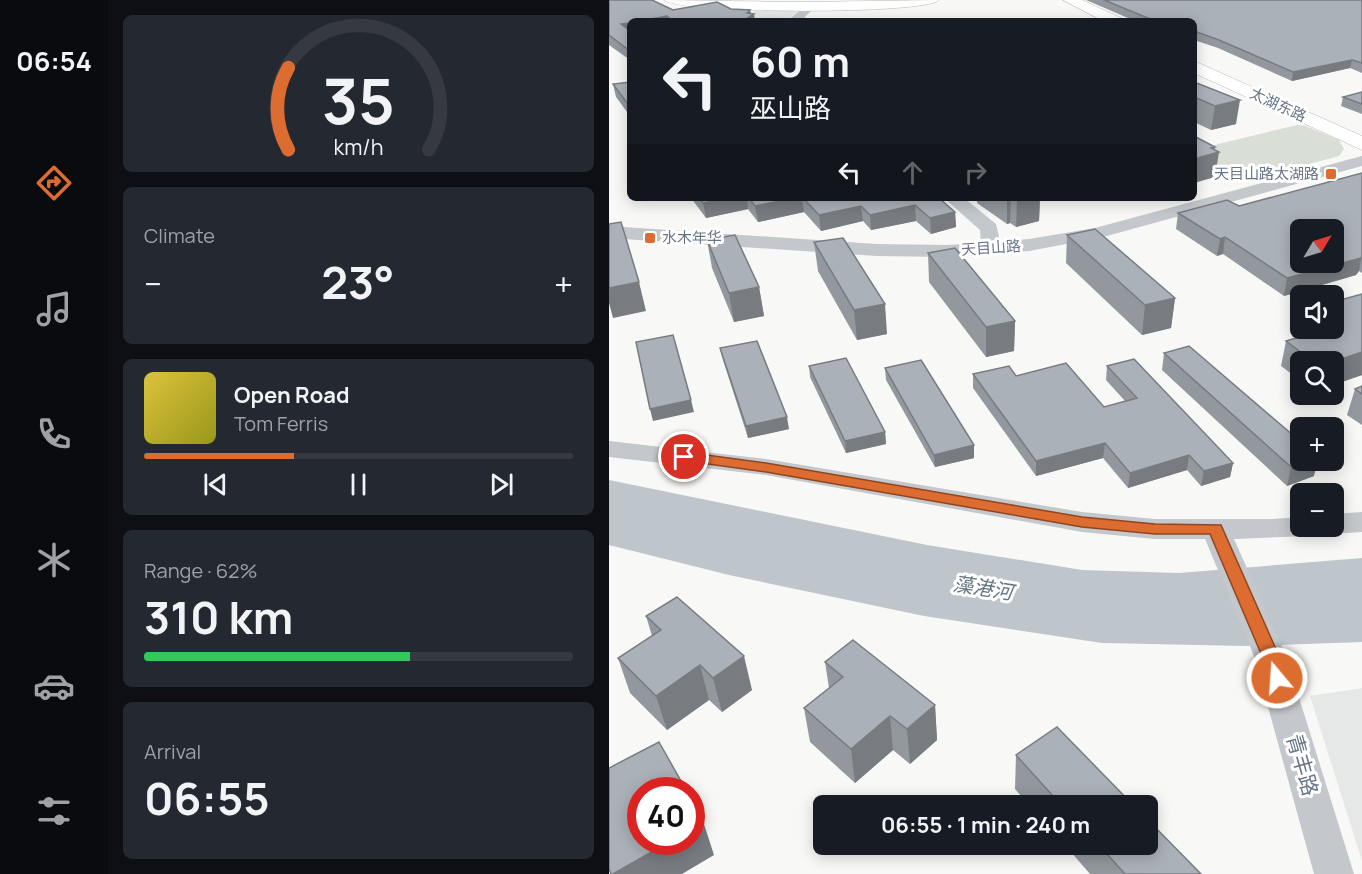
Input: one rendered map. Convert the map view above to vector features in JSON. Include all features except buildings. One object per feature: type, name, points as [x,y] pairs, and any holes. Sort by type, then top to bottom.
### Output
[{"type":"main road","points":[[671,0],[808,8],[932,0]]},
{"type":"main road","points":[[789,0],[864,0]]},
{"type":"main road","points":[[1063,1],[1092,18]]},
{"type":"main road","points":[[1063,1],[1108,18]]},
{"type":"main road","name":"太湖东路","points":[[1197,57],[1362,132]]},
{"type":"main road","name":"太湖东路","points":[[1197,67],[1362,144]]},
{"type":"street","points":[[797,18],[808,8]]},
{"type":"street","name":"天目山路","points":[[609,232],[877,250],[946,251],[1029,245],[1096,233],[1362,160]]},
{"type":"street","points":[[957,201],[989,228],[991,248]]},
{"type":"street","points":[[609,449],[766,467],[1082,522],[1155,529],[1220,542],[1272,529],[1290,528]]},
{"type":"street","points":[[1344,523],[1362,522]]},
{"type":"street","name":"青丰路","points":[[1220,542],[1271,656],[1334,874]]},
{"type":"shaded area","points":[[757,9],[790,9],[797,12],[790,18],[732,18],[749,15]]},
{"type":"shaded area","points":[[1301,124],[1339,140],[1344,149],[1339,156],[1246,181],[1197,155],[1197,149]]},
{"type":"shaded area","points":[[1362,688],[1362,861],[1310,696]]},
{"type":"water","name":"藻港河","points":[[609,480],[927,545],[1082,570],[1179,573],[1362,558],[1362,642],[1245,646],[1102,643],[924,616],[729,575],[609,545]]},
{"type":"place","name":"天目山路太湖路","points":[[1331,174]]},
{"type":"place","name":"水木年华","points":[[650,238]]},
{"type":"route","points":[[684,457],[766,467],[1082,522],[1155,529],[1215,529],[1271,656],[1277,678]]}]
